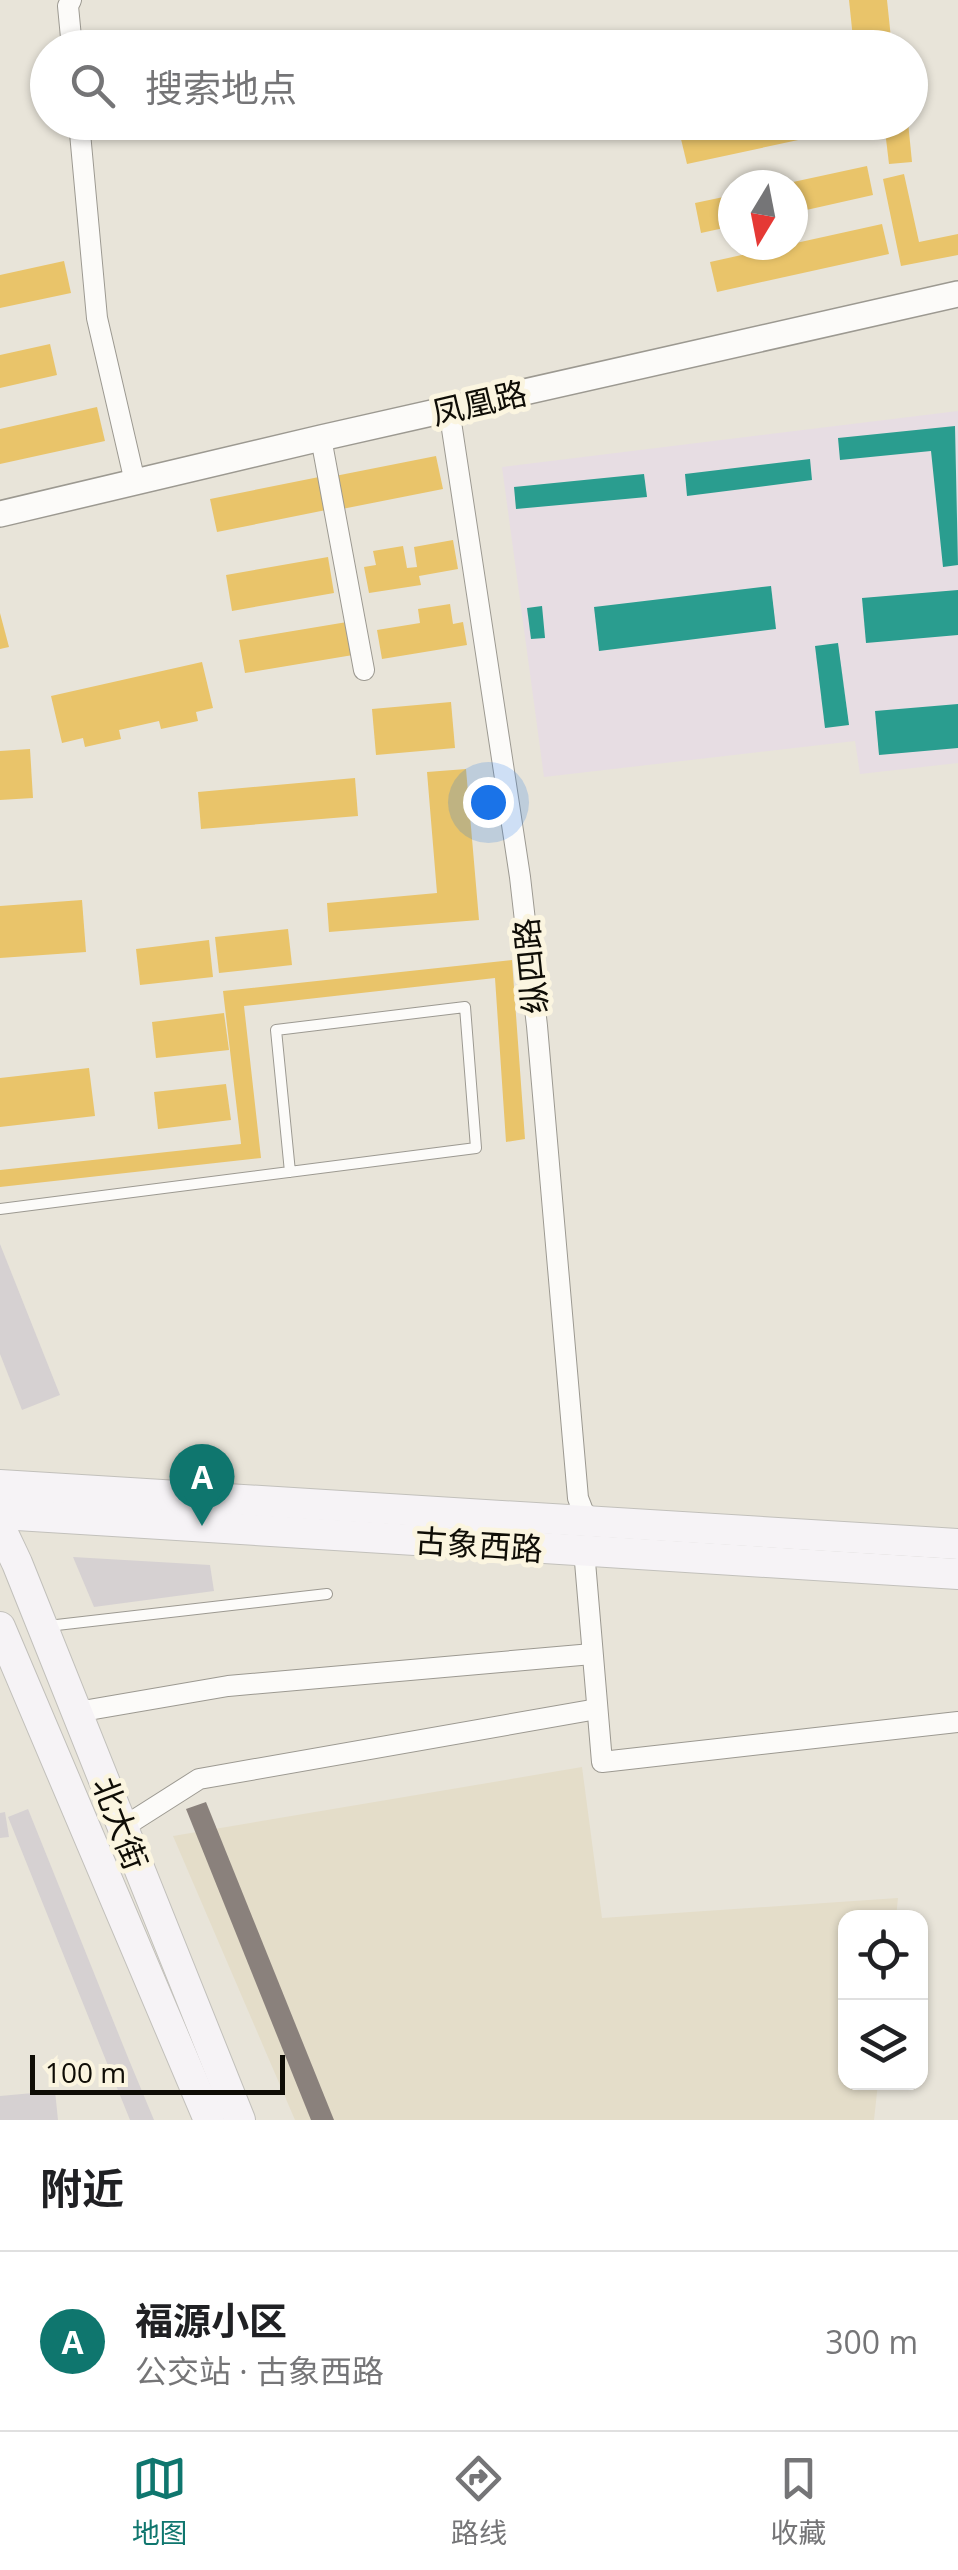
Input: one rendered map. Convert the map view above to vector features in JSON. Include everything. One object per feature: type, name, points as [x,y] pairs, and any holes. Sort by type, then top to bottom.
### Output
[{"type":"main road","name":"古象西路","points":[[0,1486],[958,1544]]},
{"type":"main road","name":"古象西路","points":[[0,1514],[958,1574]]},
{"type":"main road","name":"北大街","points":[[0,1527],[240,2120]]},
{"type":"main road","name":"北大街","points":[[0,1627],[209,2120]]},
{"type":"street","points":[[70,30],[71,0]]},
{"type":"street","points":[[81,140],[97,318],[135,482]]},
{"type":"street","name":"凤凰路","points":[[447,417],[958,294]]},
{"type":"street","name":"凤凰路","points":[[0,514],[135,482],[958,310]]},
{"type":"street","name":"纵四路","points":[[447,417],[511,879],[527,1028],[569,1497],[564,1510],[552,1518]]},
{"type":"street","name":"纵四路","points":[[447,417],[520,877],[537,1026],[578,1498],[582,1510],[594,1521]]},
{"type":"street","points":[[322,445],[364,670]]},
{"type":"street","name":"凤凰路","points":[[0,528],[322,445]]},
{"type":"street","points":[[584,1550],[602,1762],[958,1722]]},
{"type":"street","points":[[77,1712],[228,1686],[592,1654]]},
{"type":"street","points":[[122,1828],[199,1779],[597,1709]]},
{"type":"lane","points":[[0,1209],[290,1172],[476,1148],[464,1007],[276,1030],[290,1172]]},
{"type":"lane","points":[[42,1627],[327,1594]]},
{"type":"shaded area","points":[[958,411],[958,763],[860,774],[855,741],[544,777],[502,467]]},
{"type":"shaded area","points":[[582,1767],[602,1918],[898,1898],[897,1910],[838,1910],[838,2090],[877,2090],[874,2120],[295,2120],[173,1836]]},
{"type":"building: 住宅","points":[[849,0],[887,0],[890,30],[852,30]]},
{"type":"building: 住宅","points":[[681,140],[799,140],[687,164]]},
{"type":"building: 住宅","points":[[886,140],[910,140],[912,162],[889,164]]},
{"type":"building: 住宅","points":[[867,166],[873,195],[808,210],[808,179]]},
{"type":"building: 住宅","points":[[904,174],[919,242],[958,234],[958,255],[901,266],[883,179]]},
{"type":"building: 住宅","points":[[718,198],[718,229],[701,233],[695,203]]},
{"type":"building: 住宅","points":[[882,224],[889,254],[717,292],[710,262],[808,260],[808,240]]},
{"type":"building: 住宅","points":[[64,261],[71,293],[0,308],[0,275]]},
{"type":"building: 住宅","points":[[50,344],[57,375],[0,388],[0,355]]},
{"type":"building: 住宅","points":[[97,407],[105,441],[0,464],[0,429]]},
{"type":"building: 住宅","points":[[436,456],[443,489],[342,509],[335,476]]},
{"type":"building: 住宅","points":[[319,477],[326,510],[217,532],[210,499]]},
{"type":"building: 住宅","points":[[453,540],[458,569],[419,576],[421,585],[369,593],[364,567],[376,565],[373,551],[403,546],[407,568],[417,567],[414,547]]},
{"type":"building: 住宅","points":[[328,557],[334,593],[232,611],[226,575]]},
{"type":"building: 住宅","points":[[450,604],[453,624],[463,622],[467,645],[382,659],[377,630],[420,623],[418,609]]},
{"type":"building: 住宅","points":[[0,613],[9,647],[0,649]]},
{"type":"building: 住宅","points":[[347,622],[353,655],[245,673],[239,640]]},
{"type":"building: 住宅","points":[[202,662],[213,708],[196,712],[198,721],[161,729],[159,721],[119,730],[121,739],[85,747],[83,738],[62,743],[51,696]]},
{"type":"building: 住宅","points":[[451,702],[455,748],[376,755],[372,709]]},
{"type":"building: 住宅","points":[[30,749],[33,798],[0,800],[0,751]]},
{"type":"building: 住宅","points":[[466,769],[479,920],[329,932],[327,903],[437,893],[427,772]]},
{"type":"building: 住宅","points":[[355,778],[358,816],[201,829],[198,792]]},
{"type":"building: 住宅","points":[[82,900],[86,952],[0,958],[0,906]]},
{"type":"building: 住宅","points":[[288,929],[292,965],[219,973],[215,937]]},
{"type":"building: 住宅","points":[[209,940],[213,977],[140,985],[136,949]]},
{"type":"building: 住宅","points":[[512,960],[525,1139],[506,1142],[495,978],[244,1006],[261,1158],[0,1187],[0,1170],[241,1144],[223,991]]},
{"type":"building: 住宅","points":[[224,1013],[229,1050],[156,1058],[152,1022]]},
{"type":"building: 住宅","points":[[89,1068],[95,1116],[0,1127],[0,1078]]},
{"type":"building: 住宅","points":[[226,1084],[231,1120],[158,1129],[154,1092]]},
{"type":"building: 学校","points":[[955,426],[958,565],[943,567],[931,451],[840,460],[838,438]]},
{"type":"building: 学校","points":[[810,459],[812,480],[687,496],[685,474]]},
{"type":"building: 学校","points":[[644,474],[647,497],[516,509],[514,487]]},
{"type":"building: 学校","points":[[771,586],[776,629],[599,651],[594,607]]},
{"type":"building: 学校","points":[[958,590],[958,635],[866,643],[862,598]]},
{"type":"building: 学校","points":[[542,606],[545,638],[531,639],[527,608]]},
{"type":"building: 学校","points":[[838,643],[849,725],[825,728],[815,646]]},
{"type":"building: 学校","points":[[958,704],[958,748],[879,755],[875,711]]},
{"type":"building: 工业","points":[[206,1802],[334,2120],[311,2120],[186,1809]]},
{"type":"building: 其他","points":[[0,1244],[60,1395],[22,1410],[0,1354]]},
{"type":"building: 其他","points":[[73,1557],[210,1565],[214,1591],[94,1607]]},
{"type":"building: 其他","points":[[28,1809],[154,2120],[130,2120],[8,1817]]},
{"type":"building: 其他","points":[[5,1812],[9,1837],[0,1838],[0,1813]]},
{"type":"building: 其他","points":[[55,2091],[58,2120],[0,2120],[0,2096]]},
{"type":"place","name":"福源小区","points":[[202,1526]]}]
